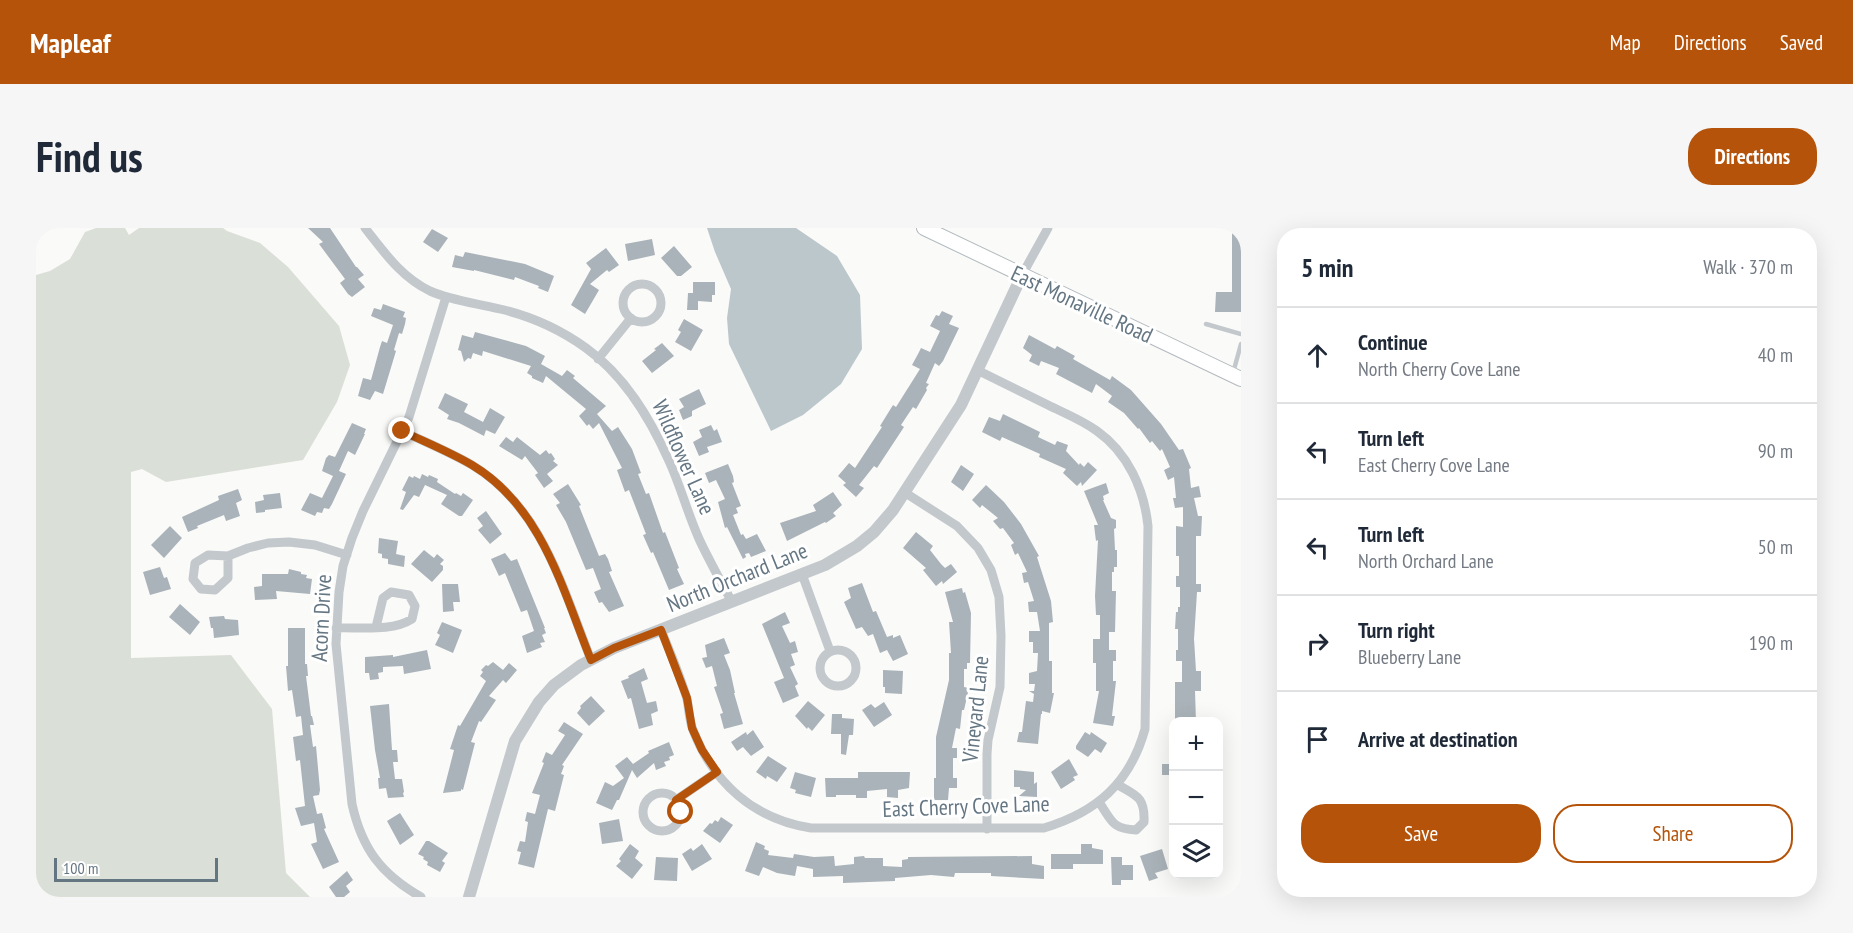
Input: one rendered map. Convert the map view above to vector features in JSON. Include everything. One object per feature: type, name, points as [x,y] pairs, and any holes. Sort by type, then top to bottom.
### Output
[{"type":"main road","name":"East Monaville Road","points":[[924,228],[1237,377]]},
{"type":"street","name":"Wildflower Lane","points":[[365,228],[407,277],[428,290],[457,301],[501,309],[530,318],[567,336],[588,350],[616,375],[638,401],[654,429],[700,540],[732,602]]},
{"type":"street","points":[[1022,275],[1048,228]]},
{"type":"street","name":"North Orchard Lane","points":[[469,897],[514,741],[539,702],[554,685],[581,665],[614,648],[825,565],[857,546],[874,532],[892,510],[961,405],[1022,275]]},
{"type":"street","points":[[645,284],[656,290],[661,307],[655,318],[643,322],[631,318],[624,308],[628,291],[645,284]]},
{"type":"street","name":"Acorn Drive","points":[[421,897],[401,886],[387,874],[368,849],[357,824],[352,804],[338,676],[336,628],[339,591],[347,555],[363,512],[409,417],[446,297]]},
{"type":"street","points":[[598,359],[631,318]]},
{"type":"street","name":"East Cherry Cove Lane","points":[[661,630],[687,698],[692,728],[702,750],[726,786],[758,811],[792,825],[811,828],[1044,828],[1082,813],[1099,802],[1118,785],[1135,757],[1145,729],[1148,526],[1145,504],[1136,478],[1128,464],[1107,439],[1083,422],[977,370]]},
{"type":"street","points":[[402,431],[472,465],[514,499],[531,520],[546,547],[591,660]]},
{"type":"street","name":"Vineyard Lane","points":[[904,492],[957,526],[978,548],[991,570],[999,597],[1000,687],[988,740],[987,829]]},
{"type":"street","points":[[228,556],[228,578],[215,590],[201,589],[193,579],[195,563],[208,555],[228,556],[258,545],[289,542],[315,545],[347,555]]},
{"type":"street","points":[[802,574],[830,651]]},
{"type":"street","points":[[336,628],[376,627],[403,625],[412,619],[415,606],[409,595],[391,592],[383,598],[376,627]]},
{"type":"street","points":[[830,651],[848,652],[855,661],[854,678],[844,686],[832,686],[822,678],[820,666],[825,655],[830,651]]},
{"type":"street","points":[[676,800],[717,772]]},
{"type":"street","points":[[1099,802],[1117,826],[1122,829],[1136,830],[1144,822],[1145,808],[1140,798],[1118,785]]},
{"type":"street","points":[[666,794],[676,800],[681,812],[680,818],[672,828],[654,830],[645,822],[643,816],[645,803],[654,795],[666,794]]},
{"type":"lane","points":[[1206,324],[1241,334]]},
{"type":"lane","points":[[1237,377],[1241,344]]},
{"type":"shaded area","points":[[96,228],[125,228],[129,235],[139,228],[223,228],[260,243],[288,267],[339,326],[350,365],[337,402],[303,460],[166,482],[142,469],[131,472],[131,658],[231,655],[272,709],[286,873],[310,897],[36,897],[36,275],[50,271],[70,259],[85,232]]},
{"type":"shaded area","points":[[707,228],[796,228],[837,256],[860,295],[862,349],[841,384],[803,415],[771,431],[729,344],[727,318],[731,289]]},
{"type":"building","points":[[308,228],[330,228],[364,275],[358,279],[365,287],[352,297],[348,294],[340,283],[345,279],[319,244],[323,242]]},
{"type":"building","points":[[1232,228],[1241,228],[1241,312],[1215,312],[1216,292],[1232,292]]},
{"type":"building","points":[[432,229],[448,238],[438,252],[423,242]]},
{"type":"building","points":[[652,239],[655,255],[628,261],[625,244]]},
{"type":"building","points":[[674,246],[692,267],[681,276],[677,276],[661,258]]},
{"type":"building","points":[[606,248],[619,265],[609,272],[607,270],[590,284],[599,290],[585,314],[571,305],[591,269],[586,263]]},
{"type":"building","points":[[465,252],[525,264],[554,276],[548,292],[515,277],[514,280],[452,267],[455,255],[463,257]]},
{"type":"building","points":[[693,282],[715,282],[715,295],[712,295],[712,302],[698,301],[698,310],[687,310],[688,293],[693,293]]},
{"type":"building","points":[[383,304],[405,312],[403,317],[406,318],[402,334],[399,333],[383,394],[375,391],[370,400],[358,396],[363,378],[371,380],[382,341],[387,343],[393,325],[371,316],[374,308],[381,310]]},
{"type":"building","points":[[942,311],[953,316],[949,324],[959,328],[943,361],[939,366],[935,363],[926,383],[929,384],[927,390],[916,409],[913,407],[901,425],[904,427],[877,468],[874,466],[859,485],[864,488],[856,497],[843,485],[846,483],[838,476],[849,463],[855,468],[882,427],[880,426],[893,405],[896,407],[920,369],[912,365],[921,348],[930,352],[940,331],[930,326],[936,315],[939,316]]},
{"type":"building","points":[[684,319],[703,330],[691,351],[675,342],[681,332],[678,330]]},
{"type":"building","points":[[475,332],[526,346],[545,356],[541,364],[562,376],[567,370],[575,376],[573,378],[606,406],[597,414],[612,431],[618,427],[632,449],[641,473],[638,474],[646,494],[649,493],[684,584],[669,590],[643,535],[646,534],[629,490],[625,492],[617,470],[622,468],[599,423],[593,429],[589,424],[587,426],[579,416],[586,409],[546,376],[543,383],[532,378],[527,373],[531,366],[483,351],[482,356],[473,353],[471,359],[468,358],[464,362],[461,351],[458,350],[462,335],[473,338]]},
{"type":"building","points":[[1029,335],[1055,349],[1057,346],[1075,356],[1073,359],[1110,380],[1112,376],[1131,390],[1161,424],[1179,450],[1183,449],[1191,468],[1189,469],[1191,488],[1199,486],[1201,497],[1194,498],[1198,516],[1202,516],[1201,536],[1196,536],[1196,584],[1201,584],[1201,592],[1197,592],[1194,639],[1196,671],[1201,671],[1201,691],[1195,691],[1196,717],[1175,717],[1175,682],[1182,682],[1182,661],[1176,661],[1178,629],[1175,629],[1176,612],[1180,607],[1180,587],[1176,587],[1176,576],[1179,576],[1179,556],[1176,556],[1176,526],[1183,527],[1183,507],[1175,508],[1174,477],[1168,480],[1164,470],[1170,467],[1162,449],[1160,451],[1152,441],[1150,443],[1124,413],[1108,402],[1112,396],[1096,384],[1092,393],[1056,374],[1059,368],[1041,361],[1039,366],[1029,361],[1032,355],[1023,348]]},
{"type":"building","points":[[662,343],[674,356],[652,373],[642,361]]},
{"type":"building","points":[[699,389],[706,404],[692,411],[692,416],[683,420],[679,410],[684,407],[679,399]]},
{"type":"building","points":[[445,393],[468,404],[464,412],[483,422],[490,408],[505,417],[495,434],[486,430],[484,436],[447,419],[449,415],[438,408]]},
{"type":"building","points":[[1003,414],[1040,432],[1038,437],[1055,445],[1057,441],[1068,445],[1066,451],[1079,465],[1080,463],[1084,467],[1088,462],[1097,470],[1082,486],[1081,482],[1077,486],[1063,473],[1066,469],[1039,457],[1040,454],[1002,437],[1000,441],[982,432],[989,417],[1000,421]]},
{"type":"building","points":[[352,423],[366,429],[365,434],[355,455],[348,451],[339,471],[346,474],[332,504],[329,509],[324,508],[322,513],[317,512],[315,516],[301,510],[310,493],[322,498],[333,476],[322,471],[326,458],[329,455],[335,457]]},
{"type":"building","points":[[711,425],[714,431],[717,429],[722,442],[707,447],[709,452],[699,456],[693,442],[702,437],[699,430]]},
{"type":"building","points":[[506,437],[513,442],[517,437],[540,455],[546,450],[549,454],[551,453],[555,459],[553,461],[558,465],[547,474],[553,481],[544,488],[535,475],[538,473],[525,456],[522,460],[499,446]]},
{"type":"building","points":[[728,464],[741,506],[736,508],[738,513],[733,515],[741,535],[743,534],[746,539],[757,534],[766,551],[751,557],[749,553],[745,554],[746,557],[743,559],[727,527],[725,528],[718,502],[725,499],[716,480],[709,483],[705,473]]},
{"type":"building","points":[[961,465],[974,474],[963,491],[951,482]]},
{"type":"building","points":[[422,474],[438,479],[437,482],[455,494],[461,496],[463,493],[473,500],[462,516],[441,504],[447,495],[425,485],[419,497],[414,495],[403,510],[400,509],[406,492],[402,490],[409,476],[420,479]]},
{"type":"building","points":[[1106,483],[1109,493],[1103,496],[1103,500],[1111,518],[1116,520],[1114,529],[1115,550],[1117,550],[1117,567],[1114,567],[1114,572],[1112,572],[1112,591],[1116,591],[1115,632],[1109,632],[1109,650],[1116,650],[1116,661],[1113,661],[1113,681],[1116,681],[1113,726],[1093,723],[1099,691],[1096,691],[1096,663],[1093,663],[1093,639],[1100,639],[1100,615],[1096,615],[1095,596],[1098,540],[1096,541],[1094,525],[1098,525],[1084,491]]},
{"type":"building","points":[[568,484],[581,505],[579,506],[599,556],[605,554],[608,559],[612,571],[609,572],[624,606],[609,612],[602,602],[599,603],[594,592],[601,589],[593,568],[586,570],[566,522],[556,505],[560,503],[553,494]]},
{"type":"building","points":[[986,485],[1004,502],[1021,524],[1039,556],[1037,557],[1051,601],[1053,622],[1049,623],[1049,661],[1052,661],[1052,693],[1054,693],[1050,713],[1042,711],[1041,714],[1038,744],[1017,742],[1019,732],[1022,732],[1026,701],[1033,702],[1034,694],[1029,691],[1034,691],[1035,684],[1029,684],[1029,673],[1037,671],[1038,653],[1033,653],[1033,642],[1029,642],[1029,631],[1040,631],[1037,612],[1029,612],[1028,602],[1034,601],[1028,582],[1024,583],[1022,573],[1027,572],[1018,553],[1015,555],[1011,545],[1014,543],[1003,528],[1000,529],[993,521],[998,518],[982,505],[980,508],[972,500]]},
{"type":"building","points":[[238,489],[242,500],[236,503],[240,516],[226,521],[224,515],[188,532],[182,517],[219,500],[218,496]]},
{"type":"building","points":[[833,492],[842,505],[833,513],[836,516],[787,541],[780,523],[816,511],[813,505]]},
{"type":"building","points":[[280,493],[282,508],[256,513],[255,502],[264,500],[263,495]]},
{"type":"building","points":[[486,511],[502,534],[490,544],[478,530],[483,526],[477,518]]},
{"type":"building","points":[[170,526],[182,538],[164,558],[151,545]]},
{"type":"building","points":[[916,532],[933,546],[930,550],[945,568],[951,564],[957,572],[943,584],[942,581],[936,586],[923,570],[926,568],[903,548]]},
{"type":"building","points":[[379,538],[398,541],[396,554],[405,556],[404,567],[388,564],[388,559],[382,558],[382,554],[378,553]]},
{"type":"building","points":[[424,550],[434,558],[437,554],[444,560],[440,564],[443,570],[432,582],[411,564]]},
{"type":"building","points":[[505,553],[511,561],[517,559],[545,628],[546,633],[542,635],[545,642],[540,643],[542,647],[527,653],[522,636],[534,631],[527,610],[521,612],[505,573],[499,576],[491,559]]},
{"type":"building","points":[[160,567],[171,589],[150,595],[143,572]]},
{"type":"building","points":[[289,569],[301,572],[307,575],[306,578],[312,579],[310,594],[276,591],[277,599],[255,600],[254,587],[262,586],[262,574],[288,574]]},
{"type":"building","points":[[862,583],[873,612],[876,611],[887,637],[893,635],[893,638],[900,635],[908,654],[893,661],[887,650],[880,653],[873,634],[868,636],[862,627],[856,629],[844,602],[851,598],[848,588]]},
{"type":"building","points":[[442,584],[458,584],[460,602],[453,602],[454,611],[443,612]]},
{"type":"building","points":[[962,588],[971,613],[970,663],[967,663],[967,669],[964,669],[964,687],[969,688],[964,710],[962,710],[960,729],[956,728],[952,748],[957,748],[957,758],[953,758],[953,778],[957,778],[957,788],[949,788],[948,800],[934,800],[936,737],[949,680],[949,653],[951,653],[949,622],[953,622],[945,592]]},
{"type":"building","points":[[180,604],[200,622],[190,635],[169,617]]},
{"type":"building","points":[[785,612],[790,623],[782,626],[790,643],[795,641],[798,652],[791,654],[795,665],[790,667],[798,684],[795,686],[799,696],[783,703],[774,682],[784,678],[762,624]]},
{"type":"building","points":[[224,616],[225,619],[238,620],[239,635],[214,638],[209,617]]},
{"type":"building","points":[[442,622],[462,630],[453,653],[435,645],[440,635],[437,633]]},
{"type":"building","points":[[288,628],[305,628],[305,664],[307,664],[308,676],[306,676],[314,725],[310,725],[313,747],[316,746],[320,790],[319,795],[313,796],[317,814],[322,813],[326,828],[324,829],[339,862],[323,869],[311,844],[317,842],[314,823],[301,826],[295,808],[305,806],[300,760],[296,761],[293,737],[303,735],[301,716],[296,717],[292,690],[288,691],[286,666],[288,666]]},
{"type":"building","points":[[724,638],[730,653],[724,655],[730,670],[743,724],[724,729],[720,714],[723,713],[714,687],[717,686],[712,666],[706,668],[702,658],[707,657],[705,645]]},
{"type":"building","points":[[427,650],[431,669],[404,674],[403,666],[383,667],[383,672],[378,673],[379,679],[370,680],[369,673],[365,673],[365,657],[393,655],[393,657]]},
{"type":"building","points":[[493,662],[503,670],[509,663],[517,670],[506,683],[503,680],[489,696],[496,700],[481,722],[479,721],[471,742],[475,743],[463,790],[443,793],[454,750],[450,749],[458,725],[460,726],[486,681],[480,676],[483,672],[481,670]]},
{"type":"building","points":[[644,668],[648,679],[641,682],[647,703],[656,701],[658,711],[651,714],[653,725],[639,729],[631,698],[628,699],[621,681]]},
{"type":"building","points":[[883,670],[903,671],[902,694],[885,693]]},
{"type":"building","points":[[591,696],[605,711],[589,726],[577,713],[580,706]]},
{"type":"building","points":[[808,701],[825,715],[812,731],[808,727],[807,729],[795,716]]},
{"type":"building","points":[[884,702],[892,715],[874,727],[862,710],[871,704],[875,708]]},
{"type":"building","points":[[389,704],[392,750],[397,750],[398,762],[393,762],[395,779],[402,779],[404,797],[388,798],[386,788],[379,789],[378,778],[380,778],[370,706]]},
{"type":"building","points":[[832,714],[842,714],[842,718],[854,719],[853,735],[849,735],[846,755],[841,754],[841,734],[831,734]]},
{"type":"building","points":[[564,722],[583,734],[562,765],[564,766],[561,774],[564,775],[555,811],[548,809],[534,868],[518,864],[521,852],[517,851],[520,841],[525,842],[527,812],[535,814],[540,795],[532,793],[544,763],[542,762],[546,752],[552,755],[565,735],[558,731]]},
{"type":"building","points":[[753,730],[764,747],[751,756],[743,747],[737,751],[731,742]]},
{"type":"building","points":[[1085,732],[1090,735],[1091,732],[1107,743],[1101,753],[1095,749],[1088,757],[1076,749]]},
{"type":"building","points":[[669,742],[674,755],[669,757],[670,760],[664,762],[666,766],[656,770],[654,763],[637,778],[632,770],[612,810],[596,803],[605,782],[613,786],[624,778],[615,766],[627,757],[633,764],[649,753],[648,751]]},
{"type":"building","points":[[768,756],[787,768],[777,782],[767,776],[766,779],[756,772]]},
{"type":"building","points":[[1069,759],[1078,775],[1073,777],[1075,780],[1061,789],[1051,772]]},
{"type":"building","points":[[1162,764],[1169,764],[1169,775],[1162,775]]},
{"type":"building","points":[[1014,770],[1034,772],[1037,797],[1019,796],[1026,790],[1014,787]]},
{"type":"building","points":[[795,772],[816,778],[811,797],[795,793],[796,790],[790,788]]},
{"type":"building","points":[[858,772],[910,772],[909,788],[898,790],[898,798],[887,797],[887,789],[867,791],[867,798],[856,798],[856,795],[826,797],[825,778],[858,778]]},
{"type":"building","points":[[400,813],[414,835],[400,845],[387,821]]},
{"type":"building","points":[[721,817],[733,825],[720,843],[703,831],[715,820],[718,822]]},
{"type":"building","points":[[619,819],[623,841],[602,844],[599,823]]},
{"type":"building","points":[[426,841],[448,853],[442,861],[445,863],[440,872],[427,865],[428,862],[423,859],[424,857],[418,854]]},
{"type":"building","points":[[756,842],[765,846],[764,849],[769,851],[768,855],[793,858],[794,854],[814,857],[834,856],[835,866],[854,864],[854,857],[864,856],[865,858],[883,858],[883,866],[902,867],[902,860],[908,857],[1032,856],[1032,864],[1044,866],[1044,879],[991,876],[991,873],[955,873],[954,877],[931,875],[895,878],[895,881],[843,883],[843,876],[813,877],[813,869],[797,866],[795,876],[777,873],[763,867],[759,876],[745,871]]},
{"type":"building","points":[[630,844],[639,851],[635,858],[643,865],[632,879],[616,866]]},
{"type":"building","points":[[702,844],[712,859],[692,871],[682,854],[691,848],[693,851]]},
{"type":"building","points":[[1081,844],[1092,844],[1092,848],[1103,850],[1103,864],[1073,864],[1073,869],[1051,869],[1051,854],[1081,854]]},
{"type":"building","points":[[1162,849],[1168,869],[1155,873],[1158,878],[1149,881],[1140,856]]},
{"type":"building","points":[[656,857],[678,858],[677,881],[654,880]]},
{"type":"building","points":[[1111,857],[1122,857],[1122,865],[1133,865],[1133,880],[1121,880],[1121,885],[1112,885]]},
{"type":"building","points":[[347,871],[353,880],[346,886],[350,892],[344,897],[336,897],[329,887]]},
{"type":"route","points":[[402,431],[472,465],[514,499],[531,520],[546,547],[591,660],[614,648],[661,630],[687,698],[692,728],[702,750],[717,772],[676,800],[681,812]]}]
